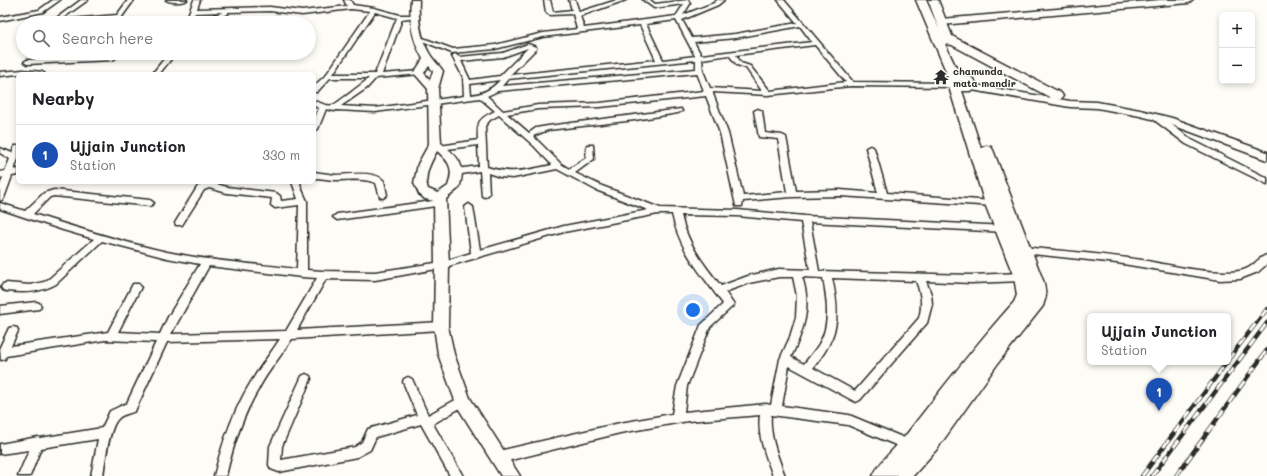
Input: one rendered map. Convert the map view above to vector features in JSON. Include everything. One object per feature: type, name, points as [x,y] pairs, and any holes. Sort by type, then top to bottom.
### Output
[{"type":"main road","points":[[883,476],[916,448],[995,354],[1036,302],[1038,290],[1023,250],[992,204],[962,83],[921,0]]},
{"type":"main road","points":[[900,476],[916,448],[985,346],[1020,305],[1025,295],[1022,278],[991,165],[948,38],[933,0]]},
{"type":"main road","points":[[948,38],[1057,96]]},
{"type":"street","points":[[0,18],[41,11],[57,0]]},
{"type":"street","points":[[63,16],[85,0]]},
{"type":"street","points":[[120,16],[131,0]]},
{"type":"street","points":[[169,0],[184,0]]},
{"type":"street","points":[[191,16],[197,0]]},
{"type":"street","points":[[347,0],[351,7]]},
{"type":"street","points":[[415,0],[413,16],[418,38],[428,59],[438,71],[433,96],[438,146],[424,164],[420,183],[423,191],[429,196],[440,200]]},
{"type":"street","points":[[547,0],[549,12],[552,14],[576,13],[623,0]]},
{"type":"street","points":[[573,0],[581,30]]},
{"type":"street","points":[[646,0],[654,6],[686,1]]},
{"type":"street","points":[[418,38],[452,51],[495,47],[543,35],[678,18],[716,4],[721,0]]},
{"type":"street","points":[[781,0],[851,84]]},
{"type":"street","points":[[1116,4],[1141,0]]},
{"type":"street","points":[[941,20],[1116,4],[1189,0]]},
{"type":"street","points":[[678,18],[686,1]]},
{"type":"street","points":[[193,11],[270,10],[302,13],[351,7],[374,10],[400,17],[413,16]]},
{"type":"street","points":[[316,88],[328,76],[374,10]]},
{"type":"street","points":[[217,16],[231,11]]},
{"type":"street","points":[[334,109],[342,101],[368,85],[376,76],[400,17]]},
{"type":"street","points":[[678,18],[699,58],[700,71],[724,133],[740,199],[737,213]]},
{"type":"street","points":[[642,23],[660,61]]},
{"type":"street","points":[[690,40],[735,36],[802,24]]},
{"type":"street","points":[[466,83],[699,58],[818,43]]},
{"type":"street","points":[[457,59],[509,54],[519,52],[528,46],[534,48],[504,78],[496,89]]},
{"type":"street","points":[[452,51],[466,77],[468,98]]},
{"type":"street","points":[[730,53],[739,64],[748,67],[768,93]]},
{"type":"street","points":[[419,74],[428,59]]},
{"type":"street","points":[[23,72],[27,62],[70,60]]},
{"type":"street","points":[[157,72],[167,60]]},
{"type":"street","points":[[316,104],[334,109],[365,110],[433,96],[468,98],[482,96],[496,89],[700,71]]},
{"type":"street","points":[[0,74],[16,73]]},
{"type":"street","points":[[328,76],[419,74]]},
{"type":"street","points":[[419,74],[433,96]]},
{"type":"street","points":[[962,83],[1070,104],[1097,105]]},
{"type":"street","points":[[484,194],[482,168],[482,123],[487,118],[501,112],[538,107],[600,105],[709,92],[768,93],[851,84],[962,83],[1057,96],[1156,117],[1267,156]]},
{"type":"street","points":[[482,96],[528,136],[558,166],[599,188],[658,211]]},
{"type":"street","points":[[316,124],[323,107]]},
{"type":"street","points":[[528,136],[548,128],[635,118],[678,111]]},
{"type":"street","points":[[758,111],[762,135],[782,137],[792,194]]},
{"type":"street","points":[[1156,117],[1188,142],[1267,181]]},
{"type":"street","points":[[438,146],[482,142]]},
{"type":"street","points":[[337,216],[440,200],[453,188],[456,166],[452,158],[438,146]]},
{"type":"street","points":[[569,173],[590,159],[590,146]]},
{"type":"street","points":[[870,148],[883,196]]},
{"type":"street","points":[[0,150],[14,158]]},
{"type":"street","points":[[0,198],[4,174],[16,153]]},
{"type":"street","points":[[456,172],[482,168],[500,174],[513,175],[558,166]]},
{"type":"street","points":[[4,174],[16,172]]},
{"type":"street","points":[[316,175],[330,177],[364,176],[373,178],[380,181],[383,195]]},
{"type":"street","points":[[296,184],[303,201],[302,273]]},
{"type":"street","points":[[179,223],[201,188],[209,185],[227,190],[276,196],[277,200],[275,204],[303,201]]},
{"type":"street","points":[[26,214],[47,195],[54,193],[150,203]]},
{"type":"street","points":[[740,199],[792,194],[840,193],[992,204]]},
{"type":"street","points":[[440,200],[442,265],[441,326],[446,354],[463,401],[511,476]]},
{"type":"street","points":[[0,206],[101,237],[167,255],[206,262],[323,275],[374,276],[442,265],[564,229],[658,211],[737,213],[805,219],[1009,230]]},
{"type":"street","points":[[469,207],[476,255]]},
{"type":"street","points":[[676,212],[679,232],[686,247],[729,305],[706,325],[682,386],[678,418]]},
{"type":"street","points":[[805,219],[815,274]]},
{"type":"street","points":[[6,287],[30,290],[44,287],[53,281],[101,237]]},
{"type":"street","points":[[1023,250],[1117,260],[1220,276],[1240,275],[1255,270],[1267,258]]},
{"type":"street","points":[[97,476],[106,433],[114,415],[131,407],[163,338],[206,262]]},
{"type":"street","points":[[719,291],[748,280],[779,273],[920,278],[1022,278]]},
{"type":"street","points":[[779,476],[769,447],[765,428],[785,359],[800,328],[803,306],[801,288],[796,273]]},
{"type":"street","points":[[220,476],[227,448],[239,416],[254,386],[289,335],[323,275]]},
{"type":"street","points":[[806,369],[823,346],[831,323],[832,295],[827,275]]},
{"type":"street","points":[[785,359],[856,397],[923,320],[928,307],[926,295],[920,278]]},
{"type":"street","points":[[111,336],[136,287]]},
{"type":"street","points":[[0,310],[36,306]]},
{"type":"street","points":[[1,355],[70,341],[111,336],[163,338],[289,335],[441,326]]},
{"type":"street","points":[[1,355],[12,331]]},
{"type":"street","points":[[306,379],[276,446],[275,465],[279,466],[357,452],[366,446],[372,433],[424,420],[463,401]]},
{"type":"street","points":[[408,382],[424,420],[457,476]]},
{"type":"street","points":[[500,457],[620,428],[678,418],[771,410],[849,420],[869,427],[916,448]]},
{"type":"street","points":[[0,449],[38,442],[106,433]]},
{"type":"street","points":[[24,476],[38,442]]},
{"type":"railway","points":[[1231,356],[1267,309]]},
{"type":"railway","points":[[1152,476],[1267,323]]},
{"type":"railway","points":[[1176,476],[1267,350]]},
{"type":"railway","points":[[1142,476],[1225,365]]},
{"type":"place","name":"chamunda mata mandir","points":[[941,77]]},
{"type":"place","name":"Ujjain Junction","points":[[1159,411]]}]
